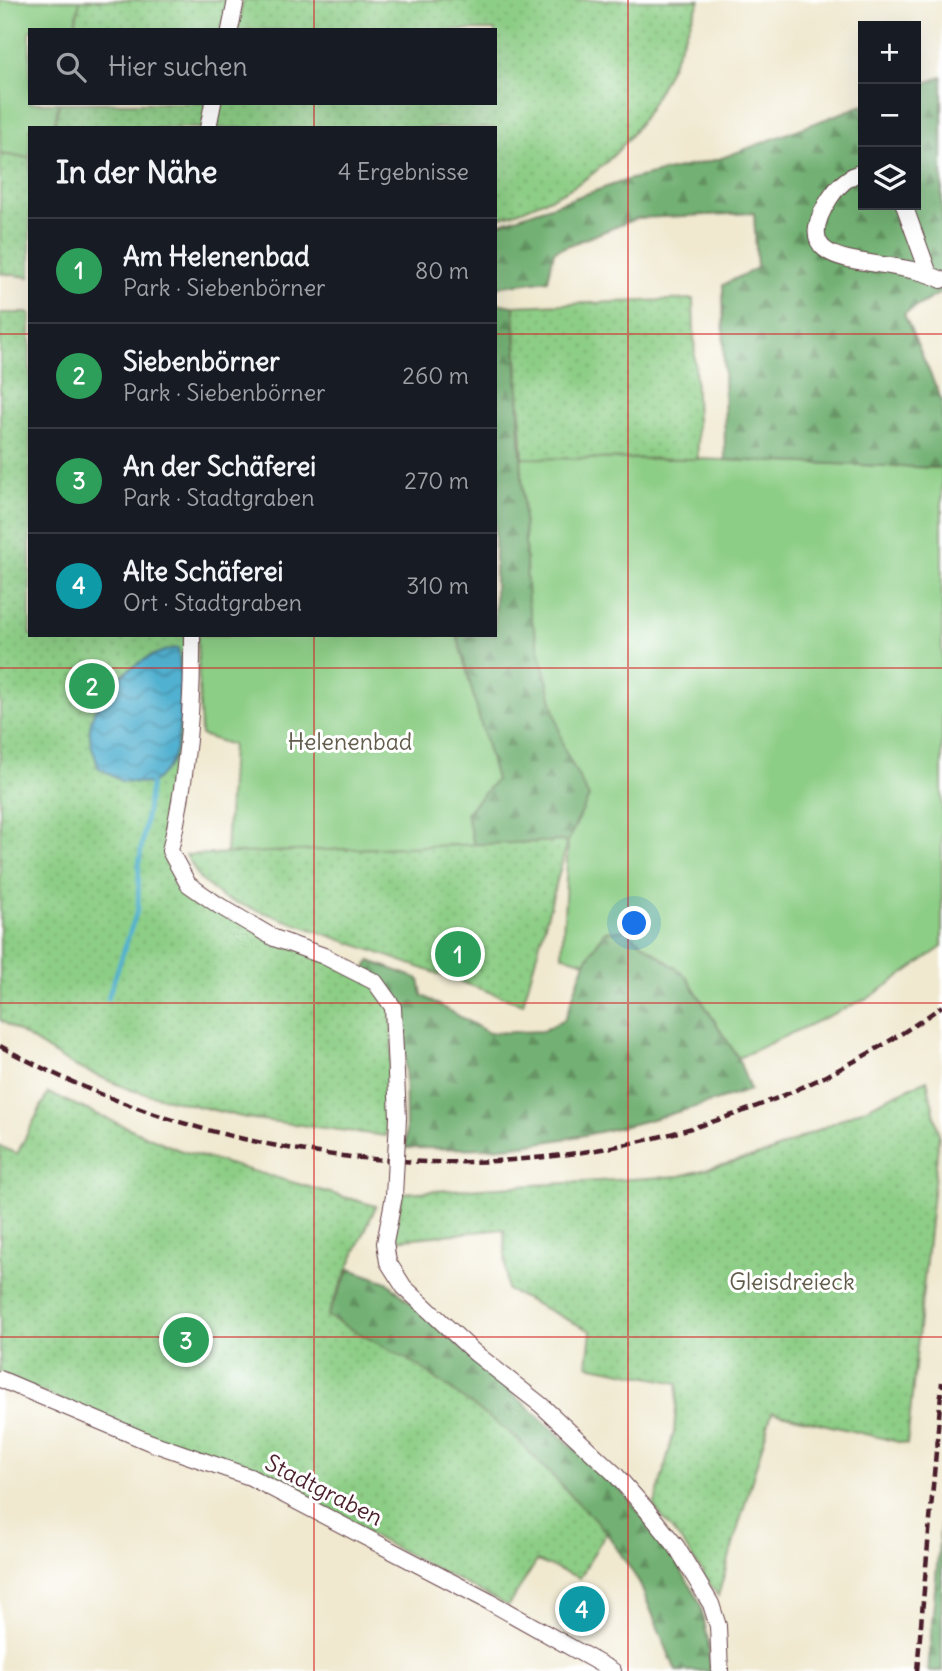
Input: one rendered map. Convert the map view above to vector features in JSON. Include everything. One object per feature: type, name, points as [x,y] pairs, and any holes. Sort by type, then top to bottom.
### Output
[{"type":"street","points":[[230,28],[236,0]]},
{"type":"street","points":[[208,126],[213,105]]},
{"type":"street","points":[[858,175],[842,183],[826,203],[817,239],[823,248],[845,261],[935,277]]},
{"type":"street","points":[[906,210],[935,277]]},
{"type":"street","points":[[192,637],[186,768],[170,851],[188,884],[218,905],[274,938],[324,956],[375,982],[393,1007],[398,1118],[394,1196],[385,1243],[388,1262],[404,1287],[475,1353],[541,1405],[615,1474],[676,1546],[710,1604],[718,1626],[720,1671]]},
{"type":"street","name":"Stadtgraben","points":[[0,1379],[149,1442],[250,1477],[490,1602],[613,1671]]},
{"type":"green space","points":[[0,0],[80,0],[74,28],[28,28],[28,105],[59,105],[54,126],[28,126],[28,158],[0,154]]},
{"type":"green space","points":[[80,0],[228,0],[222,28],[74,28]]},
{"type":"green space","points":[[243,0],[700,0],[658,92],[623,145],[601,167],[574,187],[507,216],[497,218],[497,126],[214,126],[219,105],[497,105],[497,28],[237,28]]},
{"type":"green space","points":[[942,77],[942,292],[904,314],[942,401],[942,468],[725,460],[723,285],[757,268],[754,213],[638,218],[554,251],[548,280],[497,287],[497,224],[627,180],[719,159],[858,107],[858,210],[921,210],[921,84]]},
{"type":"green space","points":[[59,105],[208,105],[203,126],[54,126]]},
{"type":"green space","points":[[0,154],[28,158],[28,277],[0,273]]},
{"type":"green space","points":[[693,299],[698,459],[523,458],[514,306]]},
{"type":"green space","points":[[497,303],[514,306],[528,604],[564,749],[589,797],[568,841],[474,845],[466,813],[496,780],[458,637],[497,637]]},
{"type":"green space","points":[[0,313],[28,313],[28,637],[185,637],[184,737],[167,853],[188,890],[375,982],[393,1007],[390,1111],[385,1136],[246,1118],[131,1090],[72,1065],[0,1020]]},
{"type":"green space","name":"Helenenbad","points":[[497,314],[523,458],[698,459],[942,468],[942,947],[872,996],[738,1058],[686,976],[605,931],[585,962],[562,955],[568,841],[226,854],[232,745],[201,735],[197,637],[497,637]]},
{"type":"green space","points":[[568,841],[523,1004],[223,898],[200,879],[186,855]]},
{"type":"green space","points":[[605,931],[626,931],[686,976],[738,1058],[750,1090],[653,1119],[554,1141],[487,1148],[406,1148],[405,1017],[391,988],[366,968],[370,961],[419,979],[422,995],[489,1033],[543,1031],[565,1019],[585,962]]},
{"type":"green space","name":"Gleisdreieck","points":[[927,1080],[939,1135],[907,1444],[772,1412],[718,1596],[682,1542],[654,1507],[674,1432],[678,1383],[587,1365],[591,1331],[507,1290],[504,1229],[394,1240],[402,1193],[680,1176],[768,1153]]},
{"type":"green space","points":[[48,1093],[179,1150],[376,1206],[327,1316],[416,1364],[515,1437],[606,1532],[580,1578],[537,1561],[508,1606],[254,1475],[148,1439],[0,1373],[0,1146],[17,1154]]},
{"type":"green space","points":[[350,1269],[387,1282],[620,1489],[663,1541],[700,1602],[708,1640],[710,1671],[676,1671],[639,1582],[606,1532],[515,1437],[327,1316]]},
{"type":"green space","points":[[942,1506],[942,1671],[928,1671]]},
{"type":"water","points":[[178,648],[181,691],[180,724],[175,753],[164,772],[151,784],[121,781],[98,767],[90,735],[91,720],[97,705],[119,678],[134,666],[164,651]]},
{"type":"waterway","points":[[108,998],[138,908],[139,864],[151,784]]},
{"type":"railway","points":[[0,1046],[113,1099],[232,1136],[354,1157],[477,1162],[600,1149],[720,1119],[834,1072],[942,1006]]},
{"type":"railway","points":[[917,1671],[942,1382]]},
{"type":"place","name":"Siebenbörner","points":[[92,686]]},
{"type":"place","name":"Am Helenenbad","points":[[458,954]]},
{"type":"place","name":"An der Schäferei","points":[[186,1340]]},
{"type":"place","name":"Alte Schäferei","points":[[582,1609]]}]
